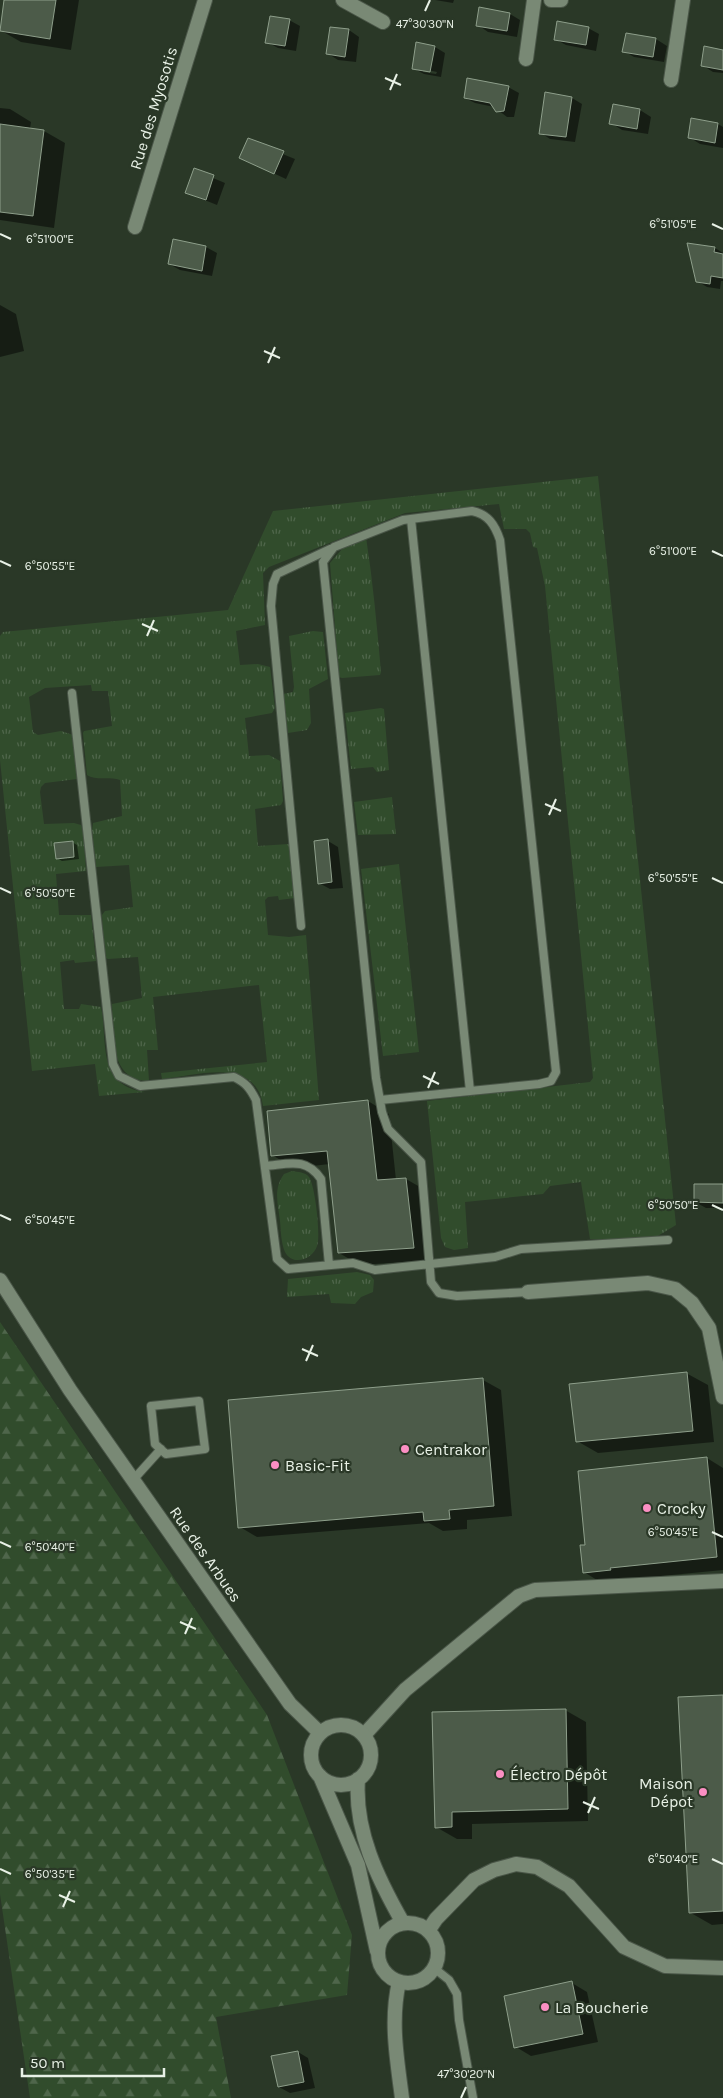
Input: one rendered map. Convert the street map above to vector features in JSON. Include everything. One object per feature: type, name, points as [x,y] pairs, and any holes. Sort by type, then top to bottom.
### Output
[{"type":"main road","name":"Rue des Myosotis","points":[[135,227],[205,0]]},
{"type":"main road","points":[[343,0],[383,22]]},
{"type":"main road","points":[[526,59],[534,0]]},
{"type":"main road","points":[[551,0],[561,0]]},
{"type":"main road","points":[[671,80],[683,0]]},
{"type":"main road","name":"Rue des Arbues","points":[[0,1280],[70,1390],[290,1704],[320,1733]]},
{"type":"main road","points":[[528,1292],[648,1283],[675,1289],[692,1303],[709,1328],[723,1397]]},
{"type":"main road","points":[[364,1735],[406,1690],[520,1596],[535,1590],[723,1581]]},
{"type":"main road","points":[[377,1951],[385,1932],[403,1923],[421,1926],[428,1931],[434,1939],[437,1959],[434,1968],[419,1982],[399,1982],[382,1971],[377,1951],[358,1865],[320,1776],[314,1768],[311,1749],[320,1733],[327,1728],[343,1725],[350,1726],[364,1735],[369,1744],[370,1763],[358,1779],[357,1793],[360,1823],[372,1862],[403,1923]]},
{"type":"main road","points":[[320,1776],[328,1782],[339,1785],[358,1779]]},
{"type":"main road","points":[[428,1931],[436,1919],[474,1880],[494,1870],[516,1864],[537,1868],[569,1886],[624,1947],[666,1966],[723,1968]]},
{"type":"main road","points":[[399,1982],[396,1997],[394,2036],[402,2098]]},
{"type":"lane","points":[[301,926],[271,606],[273,584],[278,574],[334,547],[402,520],[472,511],[481,513],[496,528],[500,540],[556,1072],[551,1081],[539,1084],[380,1100]]},
{"type":"lane","points":[[411,519],[470,1091]]},
{"type":"lane","points":[[334,547],[324,562],[380,1100],[388,1129],[421,1162],[431,1282],[439,1292],[457,1296],[528,1292]]},
{"type":"lane","points":[[72,694],[113,1064],[118,1076],[140,1086],[234,1077],[245,1082],[256,1100],[276,1259],[288,1269],[353,1263],[376,1270],[495,1257],[521,1249],[668,1240]]},
{"type":"lane","points":[[265,1166],[302,1163],[313,1167],[321,1179],[329,1265]]},
{"type":"lane","points":[[199,1401],[204,1449],[166,1454],[161,1449],[155,1444],[151,1406],[199,1401]]},
{"type":"lane","points":[[133,1480],[161,1449]]},
{"type":"lane","points":[[434,1968],[449,1980],[457,1994],[459,2020],[473,2098]]},
{"type":"green space","points":[[598,476],[676,1225],[656,1237],[620,1240],[590,1239],[581,1182],[550,1186],[543,1194],[465,1202],[468,1248],[454,1250],[445,1247],[441,1238],[427,1101],[590,1082],[593,1078],[545,586],[537,548],[533,547],[530,533],[526,529],[504,529],[499,504],[405,513],[269,567],[263,573],[265,625],[236,631],[240,665],[258,664],[270,667],[275,708],[272,713],[245,718],[249,756],[269,755],[280,761],[283,801],[281,805],[255,809],[258,846],[289,844],[295,898],[279,900],[278,896],[268,897],[265,900],[268,935],[289,937],[306,935],[319,1100],[263,1106],[258,1090],[249,1080],[237,1074],[223,1072],[162,1079],[161,1073],[267,1062],[259,985],[153,997],[158,1050],[147,1050],[149,1081],[136,1079],[126,1073],[120,1065],[114,1042],[112,1004],[142,998],[138,957],[108,959],[104,957],[102,915],[105,911],[133,907],[129,865],[96,867],[92,830],[93,823],[122,816],[120,780],[94,778],[87,775],[83,733],[84,731],[112,726],[108,691],[92,691],[91,685],[45,688],[29,697],[33,732],[38,735],[61,731],[73,735],[77,779],[45,783],[41,787],[40,792],[44,824],[74,823],[81,825],[83,829],[86,871],[56,874],[59,915],[91,915],[96,961],[75,963],[74,960],[60,962],[64,1009],[79,1009],[81,1004],[101,1007],[107,1060],[111,1071],[118,1081],[129,1088],[145,1092],[99,1096],[95,1064],[32,1071],[0,760],[0,636],[3,632],[228,610],[273,511]]},
{"type":"green space","points":[[366,537],[381,672],[380,675],[342,678],[339,677],[330,563],[343,548]]},
{"type":"green space","points":[[313,631],[323,632],[328,679],[309,689],[311,723],[307,730],[288,733],[283,694],[293,692],[294,687],[289,636]]},
{"type":"green space","points":[[384,709],[389,770],[377,772],[373,767],[351,769],[345,713]]},
{"type":"green space","points":[[392,797],[396,834],[358,835],[354,802]]},
{"type":"green space","points":[[399,864],[419,1052],[383,1056],[361,869]]},
{"type":"green space","points":[[292,1171],[303,1173],[309,1177],[318,1222],[318,1241],[315,1251],[302,1260],[293,1259],[285,1252],[281,1237],[277,1203],[278,1185],[284,1174]]},
{"type":"green space","points":[[357,1272],[370,1275],[374,1280],[373,1292],[361,1297],[355,1304],[331,1303],[329,1294],[287,1297],[288,1279]]},
{"type":"green space","points":[[0,1322],[267,1715],[352,1935],[347,1995],[216,2017],[231,2098],[30,2098],[0,1894]]},
{"type":"building","points":[[4,0],[56,0],[50,39],[0,31]]},
{"type":"building","points":[[479,7],[510,13],[507,31],[476,26]]},
{"type":"building","points":[[270,16],[290,19],[285,46],[265,43]]},
{"type":"building","points":[[557,21],[589,27],[586,45],[554,40]]},
{"type":"building","points":[[330,27],[349,29],[345,57],[326,54]]},
{"type":"building","points":[[626,33],[656,38],[653,57],[622,52]]},
{"type":"building","points":[[416,42],[435,46],[430,72],[412,69]]},
{"type":"building","points":[[704,46],[723,50],[723,70],[701,66]]},
{"type":"building","points":[[467,78],[509,86],[504,111],[496,112],[490,103],[464,98]]},
{"type":"building","points":[[545,92],[572,97],[566,137],[539,134]]},
{"type":"building","points":[[613,104],[640,109],[637,129],[609,124]]},
{"type":"building","points":[[691,118],[718,123],[715,143],[688,138]]},
{"type":"building","points":[[0,124],[44,130],[33,216],[0,212]]},
{"type":"building","points":[[248,138],[284,151],[274,174],[239,158]]},
{"type":"building","points":[[194,168],[214,175],[206,200],[185,193]]},
{"type":"building","points":[[173,239],[206,246],[202,271],[168,264]]},
{"type":"building","points":[[687,243],[715,247],[714,252],[723,254],[723,278],[711,276],[710,284],[696,282]]},
{"type":"building","points":[[328,839],[332,882],[318,884],[314,841]]},
{"type":"building","points":[[73,841],[74,857],[56,859],[54,843]]},
{"type":"building","points":[[368,1100],[377,1180],[406,1178],[414,1248],[338,1253],[327,1151],[271,1156],[267,1111]]},
{"type":"building","points":[[694,1184],[723,1184],[723,1203],[694,1202]]},
{"type":"building","points":[[687,1372],[693,1431],[576,1442],[569,1384]]},
{"type":"building","name":"Centrakor","points":[[483,1378],[494,1506],[449,1510],[450,1519],[424,1521],[423,1512],[238,1528],[228,1400]]},
{"type":"building","name":"Crocky","points":[[707,1457],[717,1557],[610,1568],[611,1570],[583,1573],[580,1545],[585,1545],[578,1471]]},
{"type":"building","name":"Maison Dépot","points":[[723,1695],[723,1911],[689,1913],[678,1697]]},
{"type":"building","name":"Électro Dépôt","points":[[566,1709],[568,1809],[452,1812],[452,1827],[435,1828],[432,1712]]},
{"type":"building","name":"La Boucherie","points":[[572,1981],[583,2034],[514,2048],[504,1996]]},
{"type":"building","points":[[298,2051],[304,2082],[278,2087],[271,2056]]},
{"type":"place","name":"Centrakor","points":[[405,1449]]},
{"type":"place","name":"Basic-Fit","points":[[275,1465]]},
{"type":"place","name":"Crocky","points":[[647,1508]]},
{"type":"place","name":"Électro Dépôt","points":[[500,1774]]},
{"type":"place","name":"Maison Dépot","points":[[703,1792]]},
{"type":"place","name":"La Boucherie","points":[[545,2007]]}]
